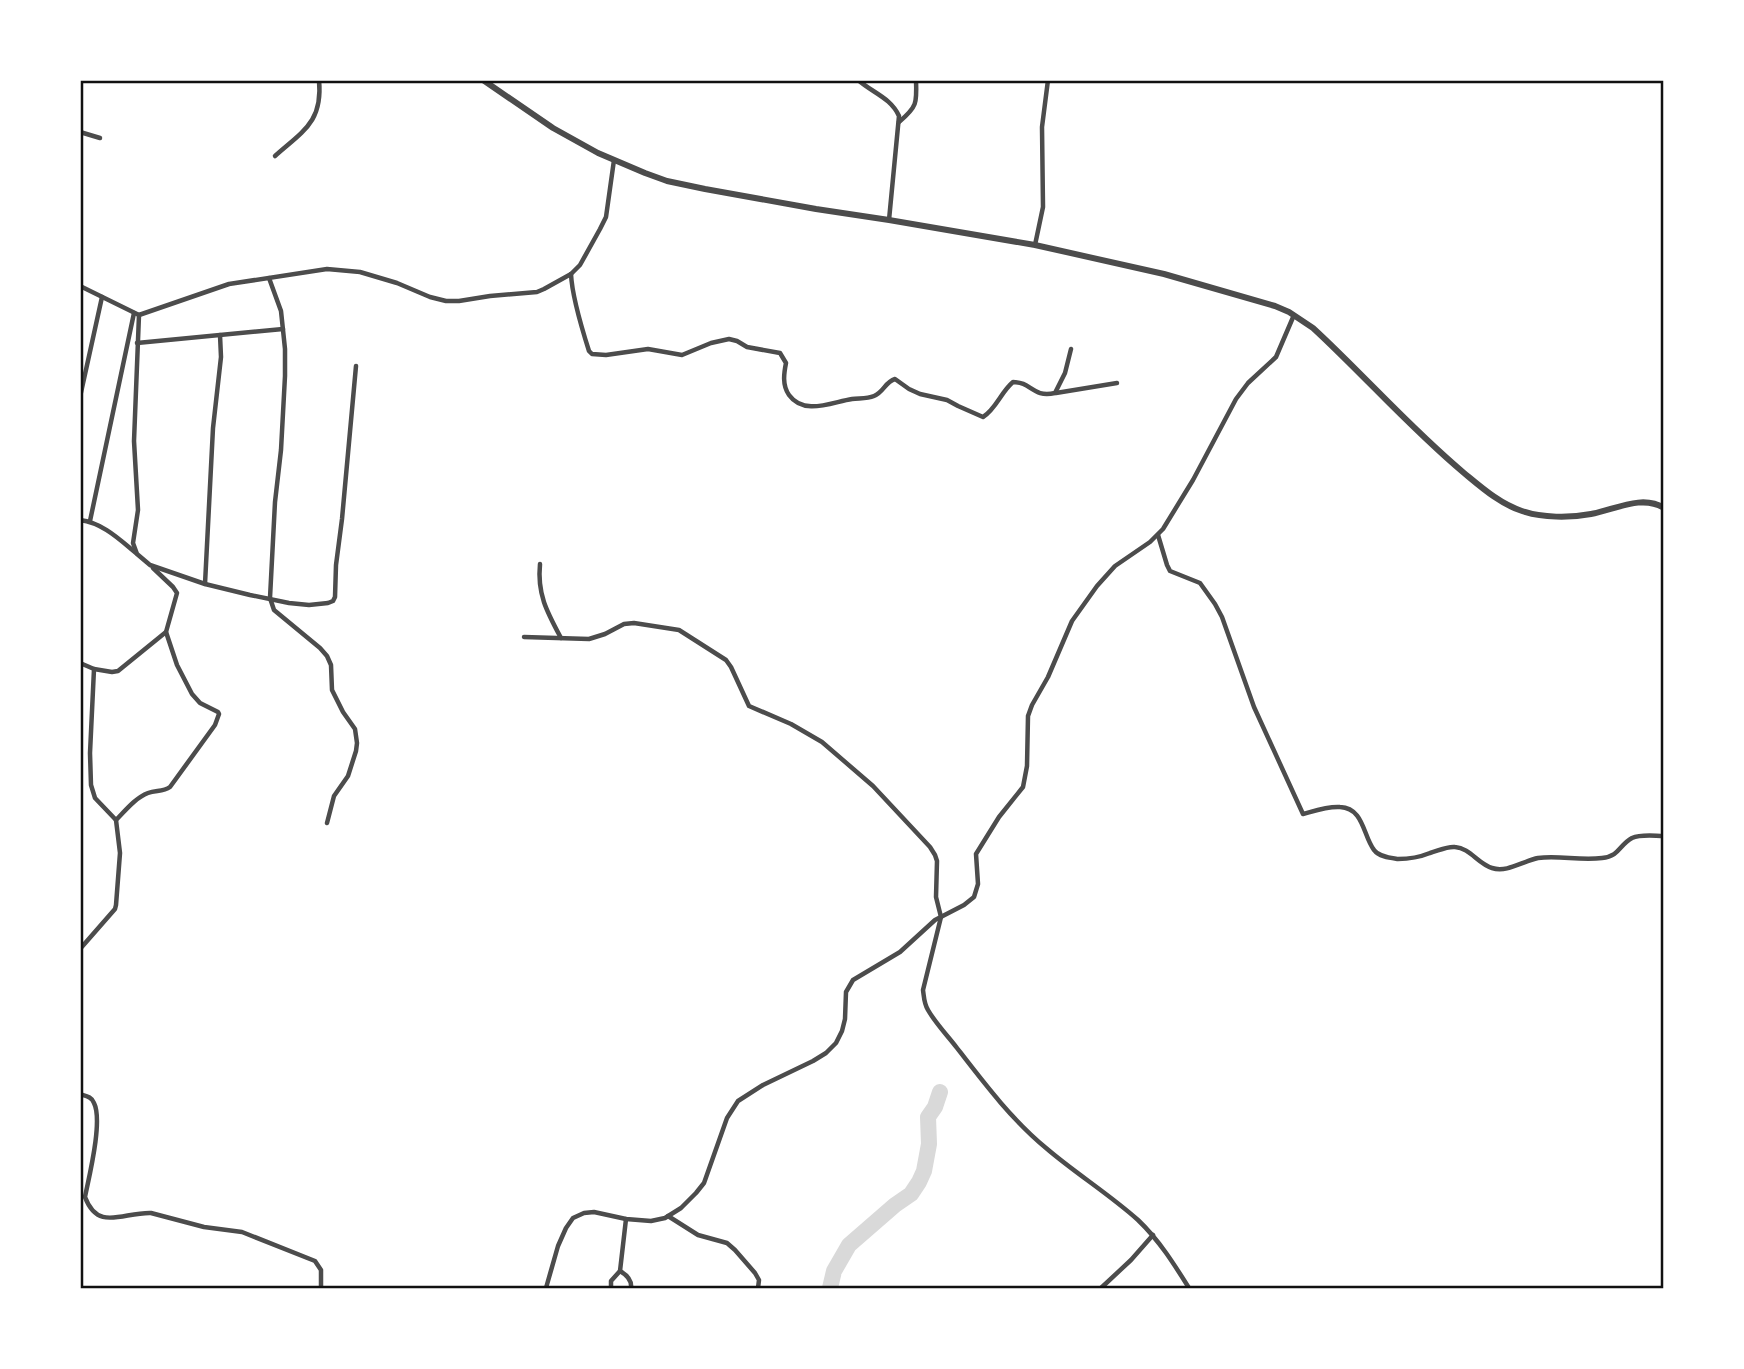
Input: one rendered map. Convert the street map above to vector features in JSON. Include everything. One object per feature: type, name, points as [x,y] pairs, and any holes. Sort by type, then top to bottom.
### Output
[{"type":"street","points":[[275,156],[312,120],[320,102],[319,80]]},
{"type":"street","points":[[483,80],[554,128],[598,153],[667,181],[1035,245],[1164,274],[1276,306],[1313,328],[1443,455],[1509,506],[1529,513],[1569,516],[1589,515],[1645,502],[1656,503],[1664,508]]},
{"type":"street","points":[[858,80],[870,91],[887,99],[896,108],[899,116],[889,219]]},
{"type":"street","points":[[899,122],[909,114],[916,103],[916,80]]},
{"type":"street","points":[[1035,245],[1043,207],[1042,127],[1048,80]]},
{"type":"street","points":[[80,132],[100,138]]},
{"type":"street","points":[[80,286],[136,314],[222,286],[327,270],[360,272],[439,300],[459,301],[537,292],[571,274],[580,265],[606,217],[614,160]]},
{"type":"street","points":[[571,274],[590,353],[613,354],[648,349],[682,355],[721,340],[737,341],[747,347],[780,353],[786,362],[786,388],[794,401],[804,406],[874,396],[889,381],[895,379],[920,394],[947,400],[983,417],[991,411],[1013,382],[1022,383],[1041,394],[1117,383]]},
{"type":"street","points":[[269,278],[281,311],[285,376],[270,598],[274,610],[327,656],[331,666],[332,690],[355,729],[357,743],[348,776],[334,796],[327,823]]},
{"type":"street","points":[[80,397],[102,297]]},
{"type":"street","points":[[136,314],[134,441],[138,510],[133,543],[137,554]]},
{"type":"street","points":[[90,521],[136,314]]},
{"type":"street","points":[[546,1289],[558,1246],[573,1218],[589,1212],[600,1212],[625,1219],[659,1220],[689,1201],[704,1183],[727,1118],[738,1101],[825,1053],[842,1031],[849,984],[911,944],[941,916],[970,901],[976,893],[978,879],[976,853],[999,817],[1023,787],[1027,766],[1028,716],[1072,621],[1115,566],[1158,535],[1193,480],[1236,400],[1248,383],[1276,357],[1294,315]]},
{"type":"street","points":[[137,343],[283,329]]},
{"type":"street","points":[[205,584],[214,415],[221,357],[220,335]]},
{"type":"street","points":[[1055,393],[1065,373],[1071,349]]},
{"type":"street","points":[[150,565],[205,584],[289,603],[328,603],[335,597],[356,366]]},
{"type":"street","points":[[80,520],[90,521],[107,529],[173,587],[177,593],[166,632],[177,665],[192,694],[200,703],[218,712],[219,716],[170,787],[141,797],[116,820]]},
{"type":"street","points":[[1158,535],[1170,571],[1200,583],[1219,610],[1257,715],[1303,814],[1335,807],[1349,810],[1360,820],[1374,850],[1384,856],[1395,859],[1415,858],[1456,847],[1486,866],[1496,869],[1543,858],[1605,858],[1619,851],[1632,838],[1664,836]]},
{"type":"street","points":[[540,564],[542,598],[561,639]]},
{"type":"street","points":[[524,637],[583,640],[597,638],[624,624],[634,623],[678,630],[724,658],[732,667],[749,706],[822,742],[873,786],[930,847],[937,861],[936,897],[941,916],[923,990],[929,1012],[1013,1116],[1052,1154],[1138,1220],[1153,1236],[1188,1289]]},
{"type":"street","points":[[80,663],[94,669],[118,671],[166,632]]},
{"type":"street","points":[[80,948],[116,905],[120,853],[116,820],[95,798],[91,785],[94,669]]},
{"type":"street","points":[[80,1094],[91,1099],[95,1105],[96,1137],[85,1197],[94,1213],[105,1218],[151,1213],[204,1227],[249,1234],[315,1261],[321,1270],[321,1289]]},
{"type":"street","points":[[668,1216],[702,1237],[727,1243],[758,1277],[758,1289]]},
{"type":"street","points":[[611,1289],[611,1282],[620,1271],[625,1219]]},
{"type":"street","points":[[1101,1289],[1153,1236]]},
{"type":"street","points":[[620,1271],[629,1279],[631,1289]]},
{"type":"waterway","points":[[830,1288],[834,1271],[849,1245],[911,1194],[919,1182],[929,1144],[928,1117],[940,1092]]}]
